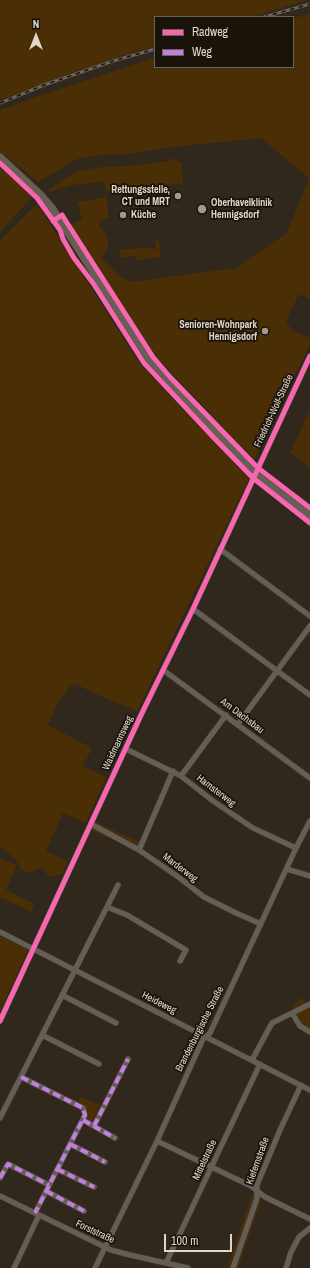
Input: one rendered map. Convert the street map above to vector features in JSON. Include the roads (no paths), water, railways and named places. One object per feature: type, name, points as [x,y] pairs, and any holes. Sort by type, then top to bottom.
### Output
[{"type":"main road","points":[[0,157],[41,195],[52,208],[148,359],[255,474],[310,516]]},
{"type":"street","name":"Friedrich-Wolf-Straße","points":[[255,474],[310,356]]},
{"type":"street","name":"Waidmannsweg","points":[[0,1021],[255,474]]},
{"type":"street","points":[[220,549],[310,616]]},
{"type":"street","points":[[193,609],[310,695]]},
{"type":"street","points":[[238,724],[310,626]]},
{"type":"street","name":"Am Dachsbau","points":[[163,670],[310,778]]},
{"type":"street","points":[[181,776],[226,715]]},
{"type":"street","name":"Hamsterweg","points":[[126,748],[181,776],[253,828],[296,848]]},
{"type":"street","points":[[139,850],[173,771]]},
{"type":"street","name":"Marderweg","points":[[91,824],[139,850],[204,897],[236,914],[261,924]]},
{"type":"street","name":"Brandenburgische Straße","points":[[95,1268],[157,1141],[203,1039],[210,1033],[296,848],[309,825]]},
{"type":"street","points":[[287,869],[310,876]]},
{"type":"street","points":[[0,1118],[118,885]]},
{"type":"street","points":[[107,907],[127,915],[187,948],[180,961]]},
{"type":"street","name":"Heideweg","points":[[0,932],[310,1090]]},
{"type":"street","points":[[62,995],[116,1023]]},
{"type":"street","points":[[252,1060],[272,1022],[310,1005]]},
{"type":"street","points":[[292,1013],[300,1026],[310,1032]]},
{"type":"street","points":[[42,1036],[99,1064]]},
{"type":"street","points":[[94,1126],[128,1059]]},
{"type":"street","name":"Mittelstraße","points":[[166,1262],[260,1064]]},
{"type":"street","points":[[14,1268],[46,1191],[85,1115],[83,1108],[21,1077]]},
{"type":"street","name":"Kiefernstraße","points":[[233,1268],[257,1198],[257,1185],[301,1085]]},
{"type":"street","points":[[83,1120],[115,1138]]},
{"type":"street","points":[[157,1141],[251,1186],[264,1197],[310,1219]]},
{"type":"street","points":[[70,1144],[106,1162]]},
{"type":"street","points":[[0,1178],[8,1164],[49,1185]]},
{"type":"street","points":[[57,1169],[94,1187]]},
{"type":"street","points":[[46,1191],[84,1210]]},
{"type":"street","name":"Forststraße","points":[[0,1196],[105,1247],[130,1255],[188,1268]]},
{"type":"street","points":[[286,1268],[291,1252],[299,1237],[310,1228]]},
{"type":"railway","points":[[268,16],[310,4]]},
{"type":"railway","points":[[0,103],[44,85],[113,61],[154,49]]},
{"type":"place","name":"Rettungsstelle, CT und MRT","points":[[178,196]]},
{"type":"place","name":"Oberhavelklinik Hennigsdorf","points":[[202,209]]},
{"type":"place","name":"Küche","points":[[123,215]]},
{"type":"place","name":"Senioren-Wohnpark Hennigsdorf","points":[[265,331]]}]
